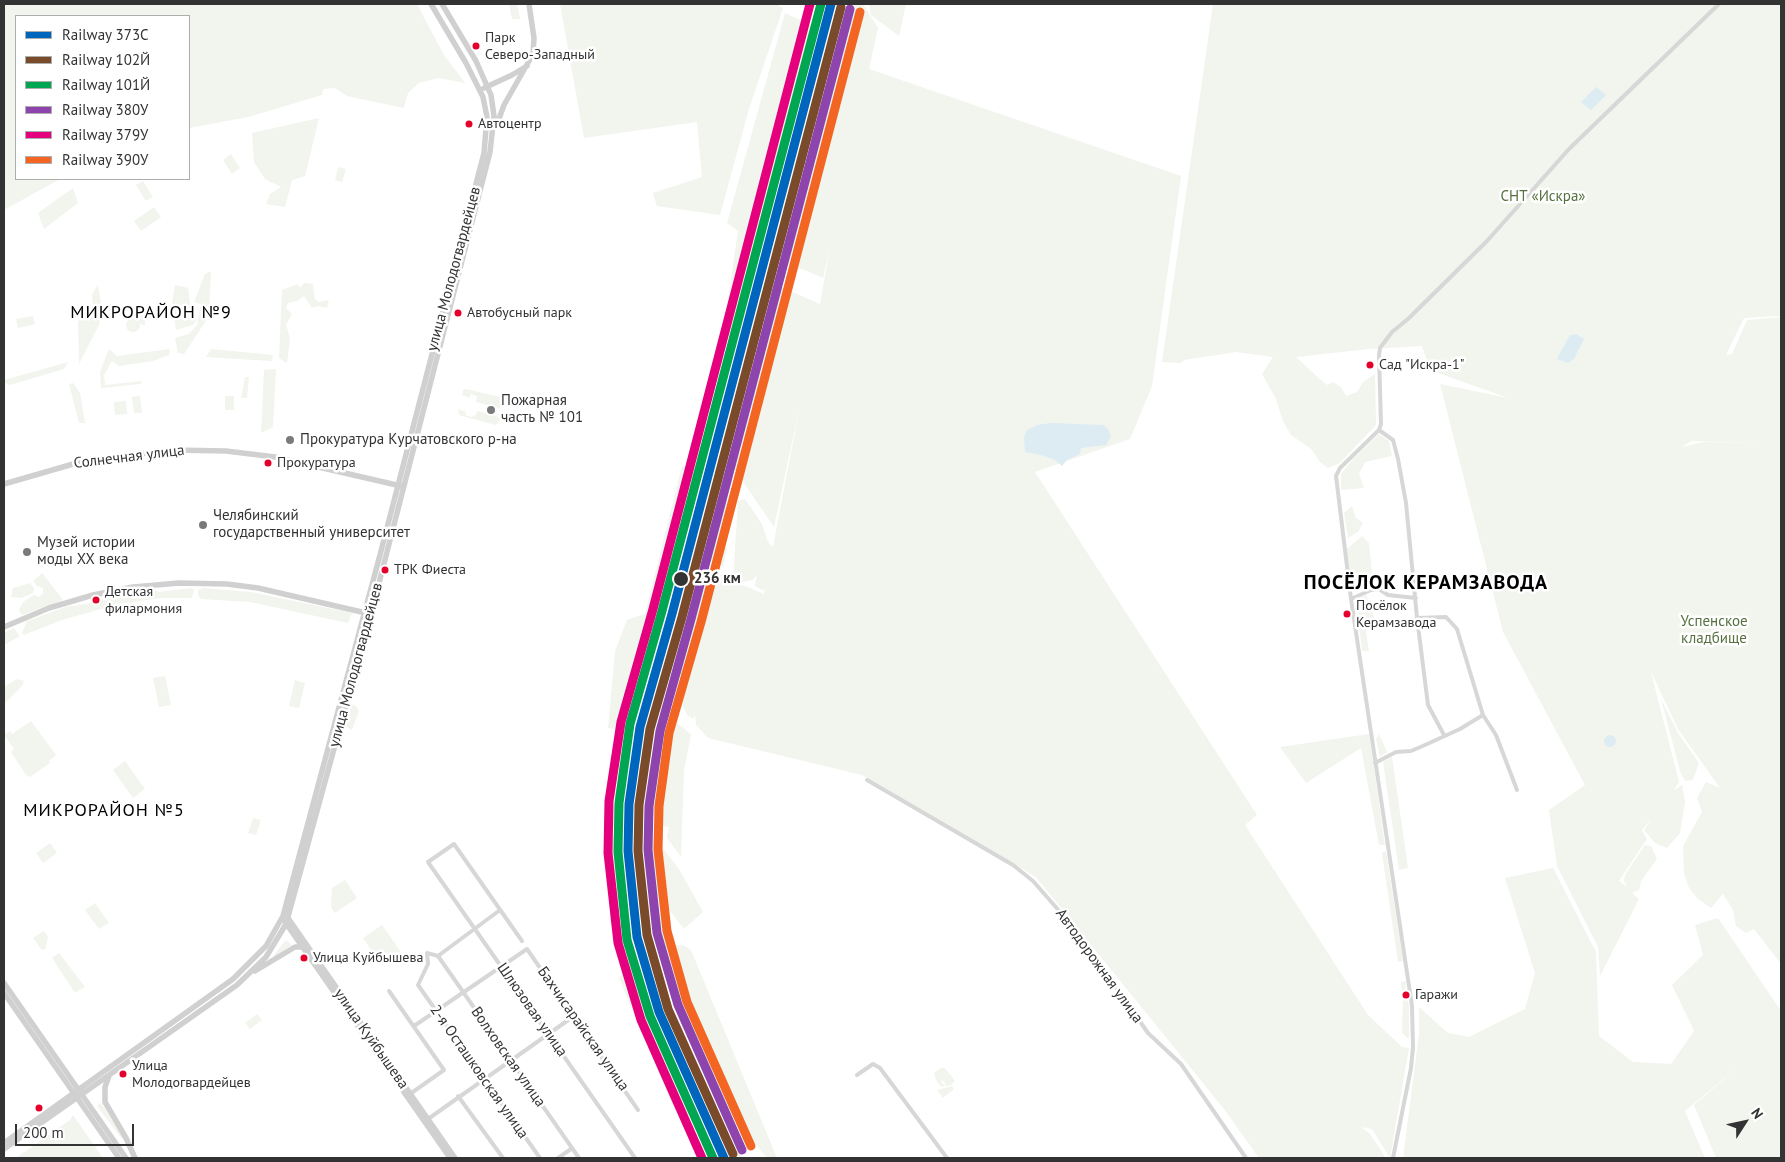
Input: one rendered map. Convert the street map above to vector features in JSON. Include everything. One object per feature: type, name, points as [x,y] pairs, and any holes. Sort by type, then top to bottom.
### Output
[{"type":"main road","name":"улица Молодогвардейцев","points":[[4,1143],[110,1074],[222,996],[251,973],[273,948],[286,920],[368,614],[447,307],[484,153],[486,110],[480,90],[431,4]]},
{"type":"main road","name":"улица Молодогвардейцев","points":[[442,4],[476,61],[494,108],[493,136],[487,169],[447,307]]},
{"type":"main road","points":[[493,136],[504,105],[528,64],[534,47],[529,4]]},
{"type":"main road","points":[[480,90],[512,75],[528,64]]},
{"type":"main road","name":"Солнечная улица","points":[[4,484],[87,460],[173,450],[226,451],[275,457],[401,486]]},
{"type":"main road","points":[[4,627],[49,608],[93,595],[133,587],[179,583],[220,583],[258,588],[368,614]]},
{"type":"main road","name":"улица Молодогвардейцев","points":[[4,1149],[233,979],[260,953],[286,920]]},
{"type":"main road","name":"улица Куйбышева","points":[[286,920],[302,947],[340,998]]},
{"type":"main road","name":"улица Куйбышева","points":[[286,920],[426,1120],[455,1158]]},
{"type":"main road","points":[[251,973],[294,947],[302,947]]},
{"type":"main road","points":[[4,983],[119,1158]]},
{"type":"main road","points":[[4,993],[126,1158]]},
{"type":"main road","name":"улица Куйбышева","points":[[365,1034],[410,1094],[450,1158]]},
{"type":"main road","points":[[110,1074],[105,1087],[105,1102],[126,1138],[135,1158]]},
{"type":"main road","points":[[87,1112],[89,1109],[102,1125]]},
{"type":"street","points":[[1394,1158],[1411,1068],[1413,1047],[1412,1006],[1350,600],[1336,476],[1340,468],[1380,430],[1380,348],[1392,332],[1408,319],[1487,241],[1569,149],[1719,4]]},
{"type":"street","points":[[1380,430],[1392,440],[1398,459],[1406,504],[1416,598],[1416,618],[1428,705],[1444,735]]},
{"type":"street","points":[[1350,600],[1371,590],[1416,598]]},
{"type":"street","points":[[1416,618],[1446,617],[1453,622],[1467,658],[1483,715],[1496,735],[1517,790]]},
{"type":"street","points":[[1375,763],[1396,752],[1411,751],[1460,729],[1483,715]]},
{"type":"street","name":"Автодорожная улица","points":[[867,780],[1023,872],[1065,916],[1148,1033],[1182,1064],[1246,1158]]},
{"type":"street","name":"Шлюзовая улица","points":[[500,910],[454,844],[428,862],[635,1158]]},
{"type":"street","points":[[438,956],[500,910],[522,941]]},
{"type":"street","name":"Бахчисарайская улица","points":[[502,967],[527,949],[638,1110]]},
{"type":"street","name":"2-я Осташковская улица","points":[[438,956],[427,953],[428,964],[418,985],[540,1158]]},
{"type":"street","name":"Волховская улица","points":[[438,956],[571,1150],[579,1158]]},
{"type":"street","points":[[414,1026],[502,967]]},
{"type":"street","points":[[389,991],[444,1070],[410,1094]]},
{"type":"street","points":[[426,1120],[574,1016]]},
{"type":"street","points":[[857,1075],[873,1064],[880,1068],[947,1158]]},
{"type":"street","points":[[458,1096],[503,1158]]},
{"type":"street","points":[[558,1158],[571,1150]]},
{"type":"green space","points":[[4,4],[417,4],[444,55],[465,83],[439,78],[419,83],[408,93],[404,108],[347,96],[335,88],[323,89],[322,95],[248,117],[190,128],[190,15],[15,15],[15,180],[58,180],[4,210]]},
{"type":"green space","points":[[509,4],[517,4],[520,19],[512,19]]},
{"type":"green space","points":[[560,4],[776,4],[783,8],[749,109],[720,215],[657,206],[653,193],[702,177],[697,122],[584,138]]},
{"type":"green space","points":[[848,4],[863,4],[878,28],[869,69],[1181,176],[1152,386],[1130,439],[1035,472],[1257,815],[1245,825],[1368,1015],[1402,1047],[1409,1048],[1390,1158],[1372,1129],[1361,1127],[1370,1134],[1384,1155],[1384,1158],[1259,1158],[1224,1109],[1036,877],[862,775],[708,738],[696,725],[695,715],[693,719],[688,716],[683,707],[682,696],[687,681],[673,668],[682,624],[681,616],[694,564],[733,580],[738,501],[745,499],[762,524],[768,542],[773,547],[800,405],[774,527],[728,460],[774,284],[820,304],[830,248],[823,278],[788,265]],"holes":[[[757,576],[755,586],[764,591],[766,584],[764,594],[738,583],[752,580]]]},
{"type":"green space","points":[[869,4],[906,4],[899,36],[871,15]]},
{"type":"green space","points":[[1213,4],[1781,4],[1781,316],[1744,318],[1726,355],[1732,354],[1747,320],[1781,317],[1781,964],[1754,929],[1746,933],[1736,926],[1733,910],[1723,894],[1711,908],[1698,899],[1689,888],[1684,874],[1683,846],[1702,812],[1697,798],[1706,782],[1720,788],[1678,729],[1651,672],[1679,782],[1674,790],[1682,785],[1685,802],[1680,833],[1667,848],[1655,843],[1644,830],[1652,818],[1642,830],[1647,839],[1619,881],[1627,887],[1624,881],[1625,875],[1645,845],[1651,846],[1657,859],[1641,881],[1639,890],[1632,893],[1639,899],[1600,976],[1598,947],[1557,866],[1549,810],[1585,785],[1503,632],[1440,384],[1508,398],[1430,370],[1422,346],[1369,349],[1296,357],[1327,385],[1333,382],[1341,387],[1346,396],[1357,392],[1363,382],[1375,374],[1376,425],[1340,463],[1328,468],[1320,462],[1311,449],[1291,435],[1283,421],[1276,399],[1262,374],[1273,357],[1236,352],[1184,360],[1181,363],[1162,362]],"holes":[[[1692,441],[1774,444],[1704,442],[1681,447]]]},
{"type":"green space","points":[[785,13],[813,26],[733,336],[723,334],[738,231],[727,223]]},
{"type":"green space","points":[[319,118],[305,176],[292,180],[285,207],[266,204],[270,194],[281,187],[265,179],[254,162],[252,133]]},
{"type":"green space","points":[[231,154],[240,168],[232,174],[223,160]]},
{"type":"green space","points":[[338,167],[346,169],[342,182],[335,180]]},
{"type":"green space","points":[[143,181],[153,197],[146,201],[136,185]]},
{"type":"green space","points":[[73,188],[78,203],[44,229],[38,213]]},
{"type":"green space","points":[[154,207],[161,217],[141,231],[134,221]]},
{"type":"green space","points":[[211,271],[209,316],[184,354],[178,353],[175,338],[189,334],[197,325],[201,304],[194,302],[205,274]]},
{"type":"green space","points":[[304,283],[313,284],[315,299],[319,302],[329,300],[327,308],[318,306],[312,308],[304,296],[297,301],[288,303],[286,308],[292,314],[286,325],[290,338],[287,363],[279,358],[282,290],[298,284],[300,288]]},
{"type":"green space","points":[[98,285],[102,309],[99,325],[79,364],[78,321],[89,317],[93,308],[92,294]]},
{"type":"green space","points":[[175,285],[188,288],[191,311],[197,320],[193,325],[176,330],[172,303]]},
{"type":"green space","points":[[139,310],[144,310],[145,325],[139,324]]},
{"type":"green space","points":[[33,316],[35,324],[18,328],[16,319]]},
{"type":"green space","points":[[133,318],[138,320],[140,325],[138,330],[133,332],[128,330],[126,325],[128,320]]},
{"type":"green space","points":[[109,349],[117,356],[170,349],[169,355],[153,361],[119,366],[112,361],[104,375],[105,385],[142,381],[141,384],[101,388],[100,372]]},
{"type":"green space","points":[[211,349],[273,355],[272,361],[206,357]]},
{"type":"green space","points":[[68,362],[64,369],[10,385],[4,382],[4,380]]},
{"type":"green space","points":[[276,369],[273,427],[261,433],[264,370]]},
{"type":"green space","points":[[245,377],[249,377],[247,398],[241,398]]},
{"type":"green space","points":[[73,383],[80,393],[85,423],[79,423],[69,384]]},
{"type":"green space","points":[[466,389],[500,397],[503,405],[499,408],[476,402],[477,396],[471,394],[470,398],[462,395],[463,390]]},
{"type":"green space","points":[[140,396],[142,413],[134,413],[132,397]]},
{"type":"green space","points":[[225,396],[234,396],[234,410],[225,410]]},
{"type":"green space","points":[[126,401],[127,414],[115,415],[114,402]]},
{"type":"green space","points":[[458,409],[466,412],[465,415],[471,417],[476,415],[477,411],[497,416],[500,420],[496,425],[459,415]]},
{"type":"green space","points":[[1379,434],[1389,441],[1392,456],[1365,462],[1359,474],[1364,488],[1341,490],[1341,474],[1352,460]]},
{"type":"green space","points":[[682,466],[697,468],[664,613],[628,731],[608,728],[615,651],[627,620],[645,614]]},
{"type":"green space","points":[[718,476],[727,477],[727,525],[719,540],[727,548],[723,567],[699,556],[711,515]]},
{"type":"green space","points":[[1352,506],[1356,518],[1363,523],[1358,532],[1348,538],[1344,513]]},
{"type":"green space","points":[[1362,536],[1369,543],[1373,583],[1352,590],[1347,549]]},
{"type":"green space","points":[[42,573],[63,600],[22,615],[19,610],[23,602],[34,595],[39,597],[43,594],[43,588],[37,586],[33,581]]},
{"type":"green space","points":[[30,583],[34,588],[33,593],[21,598],[11,597],[13,588]]},
{"type":"green space","points":[[192,588],[194,590],[192,598],[161,598],[119,604],[62,620],[24,635],[22,633],[27,621],[65,607],[86,604],[134,590],[144,592],[153,589],[159,592]]},
{"type":"green space","points":[[203,588],[251,592],[352,613],[348,623],[250,602],[201,599],[198,595],[198,590]]},
{"type":"green space","points":[[1366,595],[1376,622],[1365,625],[1369,651],[1362,651],[1357,606],[1361,597]]},
{"type":"green space","points":[[14,628],[20,636],[4,645],[4,633]]},
{"type":"green space","points":[[165,676],[171,705],[159,707],[153,678]]},
{"type":"green space","points":[[17,679],[24,681],[22,686],[4,704],[4,687]]},
{"type":"green space","points":[[295,680],[305,683],[299,708],[289,706]]},
{"type":"green space","points":[[1661,699],[1678,733],[1699,763],[1693,780],[1685,781],[1680,771]]},
{"type":"green space","points":[[661,701],[672,708],[674,721],[691,734],[684,771],[681,857],[667,838],[669,827],[658,825],[648,803],[653,792]]},
{"type":"green space","points":[[351,704],[356,706],[359,711],[352,730],[345,726]]},
{"type":"green space","points":[[31,721],[56,755],[49,761],[50,763],[30,777],[26,775],[11,752],[14,749],[4,735],[10,731],[12,734]]},
{"type":"green space","points":[[1369,734],[1385,845],[1379,845],[1361,748],[1306,783],[1280,747]]},
{"type":"green space","points":[[1379,734],[1387,752],[1380,757],[1376,739]]},
{"type":"green space","points":[[1392,757],[1408,868],[1399,870],[1383,762]]},
{"type":"green space","points":[[125,761],[145,789],[133,798],[113,770]]},
{"type":"green space","points":[[624,789],[617,873],[619,931],[631,952],[634,973],[688,1105],[689,1114],[685,1115],[674,1109],[619,978],[623,974],[619,960],[625,956],[622,949],[619,949],[610,921],[610,839],[614,837],[615,827],[609,827],[612,806],[617,805],[614,792]]},
{"type":"green space","points":[[253,818],[261,820],[256,835],[248,833]]},
{"type":"green space","points":[[655,838],[679,869],[703,912],[684,929],[651,887],[647,842]]},
{"type":"green space","points":[[50,843],[57,853],[43,863],[36,853]]},
{"type":"green space","points":[[1386,851],[1403,961],[1398,962],[1382,853]]},
{"type":"green space","points":[[1553,868],[1596,952],[1599,1036],[1633,1062],[1671,1064],[1694,1031],[1672,985],[1703,955],[1695,925],[1718,918],[1781,1011],[1781,1158],[1716,1158],[1694,1105],[1743,1063],[1685,1111],[1705,1158],[1403,1158],[1419,1034],[1419,1007],[1448,1033],[1469,1037],[1525,1009],[1535,973],[1505,878]]},
{"type":"green space","points":[[345,880],[357,898],[335,913],[331,907],[332,888]]},
{"type":"green space","points":[[95,903],[109,923],[99,929],[85,910]]},
{"type":"green space","points":[[655,907],[665,920],[674,945],[683,945],[691,950],[777,1158],[767,1158],[710,1088],[664,963],[651,908]]},
{"type":"green space","points":[[382,925],[401,952],[382,965],[363,938]]},
{"type":"green space","points":[[44,931],[48,937],[45,950],[41,949],[33,938]]},
{"type":"green space","points":[[286,940],[292,945],[274,957],[274,955]]},
{"type":"green space","points":[[59,953],[85,987],[75,993],[52,958]]},
{"type":"green space","points":[[1406,981],[1405,991],[1409,1005],[1409,1039],[1402,1033],[1403,998],[1401,982]]},
{"type":"green space","points":[[257,1014],[262,1020],[250,1029],[245,1023]]},
{"type":"green space","points":[[941,1068],[945,1068],[955,1081],[951,1085],[946,1086],[943,1080],[941,1082],[945,1086],[941,1087],[936,1080],[934,1073]]},
{"type":"green space","points":[[952,1086],[954,1089],[943,1098],[937,1090]]},
{"type":"green space","points":[[101,1103],[123,1137],[122,1139],[97,1106]]},
{"type":"green space","points":[[73,1115],[103,1158],[16,1158],[70,1120]]},
{"type":"green space","points":[[722,1132],[743,1158],[731,1158]]},
{"type":"shaded area","points":[[1596,87],[1606,95],[1591,110],[1581,102]]},
{"type":"shaded area","points":[[1576,334],[1584,339],[1574,359],[1568,363],[1557,359],[1570,335]]},
{"type":"shaded area","points":[[1051,423],[1103,425],[1108,429],[1111,436],[1106,445],[1081,448],[1080,454],[1067,460],[1062,466],[1055,460],[1025,452],[1024,437],[1027,430],[1037,425]]},
{"type":"shaded area","points":[[1608,735],[1612,735],[1616,741],[1612,747],[1608,747],[1604,743],[1604,739]]},
{"type":"rail line","name":"379У","points":[[702,1158],[641,1020],[618,943],[608,853],[609,801],[621,722],[653,609],[810,4]]},
{"type":"rail line","name":"101Й","points":[[713,1158],[650,1016],[627,940],[618,852],[619,803],[630,724],[662,611],[821,4]]},
{"type":"rail line","name":"373C","points":[[724,1158],[659,1012],[637,937],[628,851],[629,804],[640,727],[672,614],[831,4]]},
{"type":"rail line","name":"102Й","points":[[733,1154],[668,1009],[647,935],[638,851],[639,805],[650,729],[682,617],[841,7]]},
{"type":"rail line","name":"380У","points":[[742,1150],[678,1005],[657,933],[648,850],[649,806],[660,731],[850,9]]},
{"type":"rail line","name":"390У","points":[[751,1146],[687,1002],[667,931],[658,850],[659,806],[669,733],[701,622],[860,12]]},
{"type":"place","name":"Парк Северо-Западный","points":[[476,46]]},
{"type":"place","name":"Автоцентр","points":[[469,124]]},
{"type":"place","name":"Автобусный парк","points":[[458,313]]},
{"type":"place","name":"Сад \"Искра-1\"","points":[[1370,365]]},
{"type":"place","name":"Пожарная часть № 101","points":[[491,410]]},
{"type":"place","name":"Прокуратура Курчатовского р-на","points":[[290,440]]},
{"type":"place","name":"Прокуратура","points":[[268,463]]},
{"type":"place","name":"Челябинский государственный университет","points":[[203,525]]},
{"type":"place","name":"Музей истории моды XX века","points":[[27,552]]},
{"type":"place","name":"ТРК Фиеста","points":[[385,570]]},
{"type":"place","name":"236 км","points":[[681,579]]},
{"type":"place","name":"Детская филармония","points":[[96,600]]},
{"type":"place","name":"Посёлок Керамзавода","points":[[1347,614]]},
{"type":"place","name":"Улица Куйбышева","points":[[304,958]]},
{"type":"place","name":"Гаражи","points":[[1406,995]]},
{"type":"place","name":"Улица Молодогвардейцев","points":[[123,1074]]},
{"type":"district","name":"МИКРОРАЙОН №9","points":[[151,313]]},
{"type":"district","name":"ПОСЁЛОК КЕРАМЗАВОДА","points":[[1426,583]]},
{"type":"district","name":"МИКРОРАЙОН №5","points":[[104,811]]},
{"type":"park label","name":"СНТ «Искра»","points":[[1543,197]]},
{"type":"park label","name":"Успенское кладбище","points":[[1714,630]]}]
